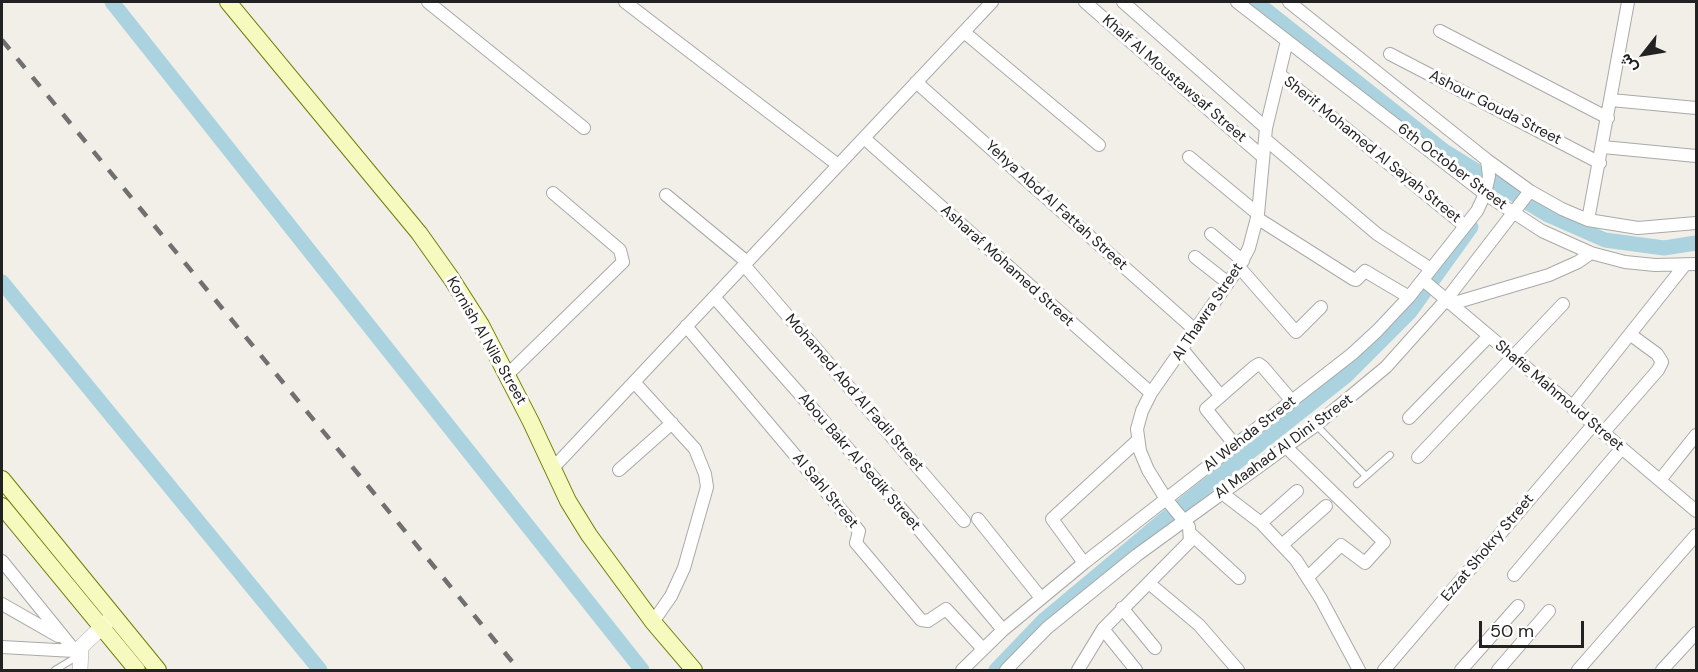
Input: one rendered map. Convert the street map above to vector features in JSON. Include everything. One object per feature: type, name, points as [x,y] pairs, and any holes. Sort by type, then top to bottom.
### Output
[{"type":"main road","name":"Kornish Al Nile Street","points":[[228,2],[419,233],[481,325],[589,535],[653,622],[694,670]]},
{"type":"main road","points":[[2,479],[106,622],[137,670]]},
{"type":"main road","points":[[2,506],[106,622],[158,670]]},
{"type":"street","points":[[428,2],[584,128]]},
{"type":"street","points":[[625,2],[838,165]]},
{"type":"street","name":"Khalf Al Moustawsaf Street","points":[[1085,2],[1263,157]]},
{"type":"street","points":[[1123,2],[1377,234],[1431,269]]},
{"type":"street","name":"6th October Street","points":[[1237,2],[1485,194],[1542,231],[1591,253],[1625,262],[1690,265]]},
{"type":"street","name":"6th October Street","points":[[1289,2],[1487,160],[1530,191],[1588,220],[1638,228],[1696,223]]},
{"type":"street","points":[[1588,220],[1628,2]]},
{"type":"street","points":[[553,468],[964,32],[988,3]]},
{"type":"street","points":[[1440,31],[1608,118]]},
{"type":"street","points":[[964,32],[1099,145]]},
{"type":"street","name":"Al Thawra Street","points":[[1137,441],[1142,411],[1151,393],[1241,264],[1257,216],[1265,134],[1287,41]]},
{"type":"street","name":"Ashour Gouda Street","points":[[1390,54],[1600,163]]},
{"type":"street","name":"Sherif Mohamed Al Sayah Street","points":[[1279,74],[1466,226]]},
{"type":"street","name":"Yehya Abd Al Fattah Street","points":[[916,82],[1195,330]]},
{"type":"street","points":[[1611,100],[1696,108]]},
{"type":"street","name":"Asharaf Mohamed Street","points":[[864,138],[1151,393]]},
{"type":"street","points":[[1603,147],[1696,156]]},
{"type":"street","points":[[1189,157],[1257,216],[1353,279],[1356,280],[1365,271],[1409,297]]},
{"type":"street","name":"Al Wehda Street","points":[[962,670],[1003,630],[1084,563],[1352,354],[1409,297],[1478,211],[1485,194],[1487,160]]},
{"type":"street","name":"Al Maahad Al Dini Street","points":[[1006,670],[1047,628],[1182,520],[1316,425],[1386,367],[1449,302],[1530,191]]},
{"type":"street","points":[[507,375],[623,262],[620,250],[553,193]]},
{"type":"street","name":"Mohamed Abd Al Fadil Street","points":[[666,195],[745,263],[964,521]]},
{"type":"street","points":[[1211,234],[1241,264],[1296,332],[1321,307]]},
{"type":"street","points":[[1449,302],[1549,274],[1578,262],[1591,253]]},
{"type":"street","points":[[1195,257],[1228,283]]},
{"type":"street","points":[[1572,407],[1690,265]]},
{"type":"street","name":"Shafie Mahmoud Street","points":[[1423,280],[1696,511]]},
{"type":"street","name":"Abou Bakr Al Sedik Street","points":[[714,297],[891,496],[1003,630]]},
{"type":"street","points":[[1418,456],[1563,304]]},
{"type":"street","name":"Al Sahl Street","points":[[686,326],[859,531],[856,543],[921,620],[928,621],[946,609],[983,649]]},
{"type":"street","name":"Ezzat Shokry Street","points":[[1384,670],[1598,429],[1660,367],[1660,357],[1631,335]]},
{"type":"street","points":[[1409,417],[1489,336]]},
{"type":"street","points":[[1182,349],[1220,395]]},
{"type":"street","points":[[1235,445],[1207,411],[1209,405],[1220,395],[1259,364],[1292,400]]},
{"type":"street","points":[[634,382],[672,423],[701,461],[707,487],[684,568],[671,596],[653,622]]},
{"type":"street","points":[[620,470],[672,423]]},
{"type":"street","points":[[1660,480],[1696,435]]},
{"type":"street","points":[[1084,563],[1052,519],[1137,441],[1148,470],[1191,534],[1239,578]]},
{"type":"street","points":[[1286,447],[1384,542],[1365,563],[1341,545],[1308,577]]},
{"type":"street","points":[[1514,575],[1622,449]]},
{"type":"street","points":[[1261,523],[1297,491]]},
{"type":"street","points":[[1222,493],[1261,523],[1283,544],[1308,577],[1359,670]]},
{"type":"street","points":[[1283,544],[1326,506]]},
{"type":"street","points":[[978,519],[1041,598]]},
{"type":"street","points":[[1078,670],[1103,629],[1186,546],[1191,534]]},
{"type":"street","points":[[1578,670],[1696,535]]},
{"type":"street","points":[[2,561],[74,655]]},
{"type":"street","points":[[1150,584],[1199,625],[1239,670]]},
{"type":"street","points":[[3,606],[74,655]]},
{"type":"street","points":[[1461,670],[1518,606]]},
{"type":"street","points":[[1122,608],[1155,648]]},
{"type":"street","points":[[1498,670],[1549,611]]},
{"type":"street","points":[[74,655],[106,622]]},
{"type":"street","points":[[1103,629],[1137,670]]},
{"type":"street","points":[[1662,670],[1696,633]]},
{"type":"street","points":[[2,647],[74,655]]},
{"type":"lane","points":[[1316,425],[1366,476]]},
{"type":"lane","points":[[1357,484],[1390,455]]},
{"type":"lane","points":[[55,670],[74,655]]},
{"type":"waterway","points":[[112,2],[642,670]]},
{"type":"waterway","points":[[1256,2],[1444,151],[1548,215],[1605,240],[1664,248],[1696,243]]},
{"type":"waterway","points":[[996,670],[1044,620],[1160,523],[1347,375],[1410,312],[1471,227]]},
{"type":"waterway","points":[[2,282],[320,670]]},
{"type":"railway","points":[[2,40],[519,670]]}]
